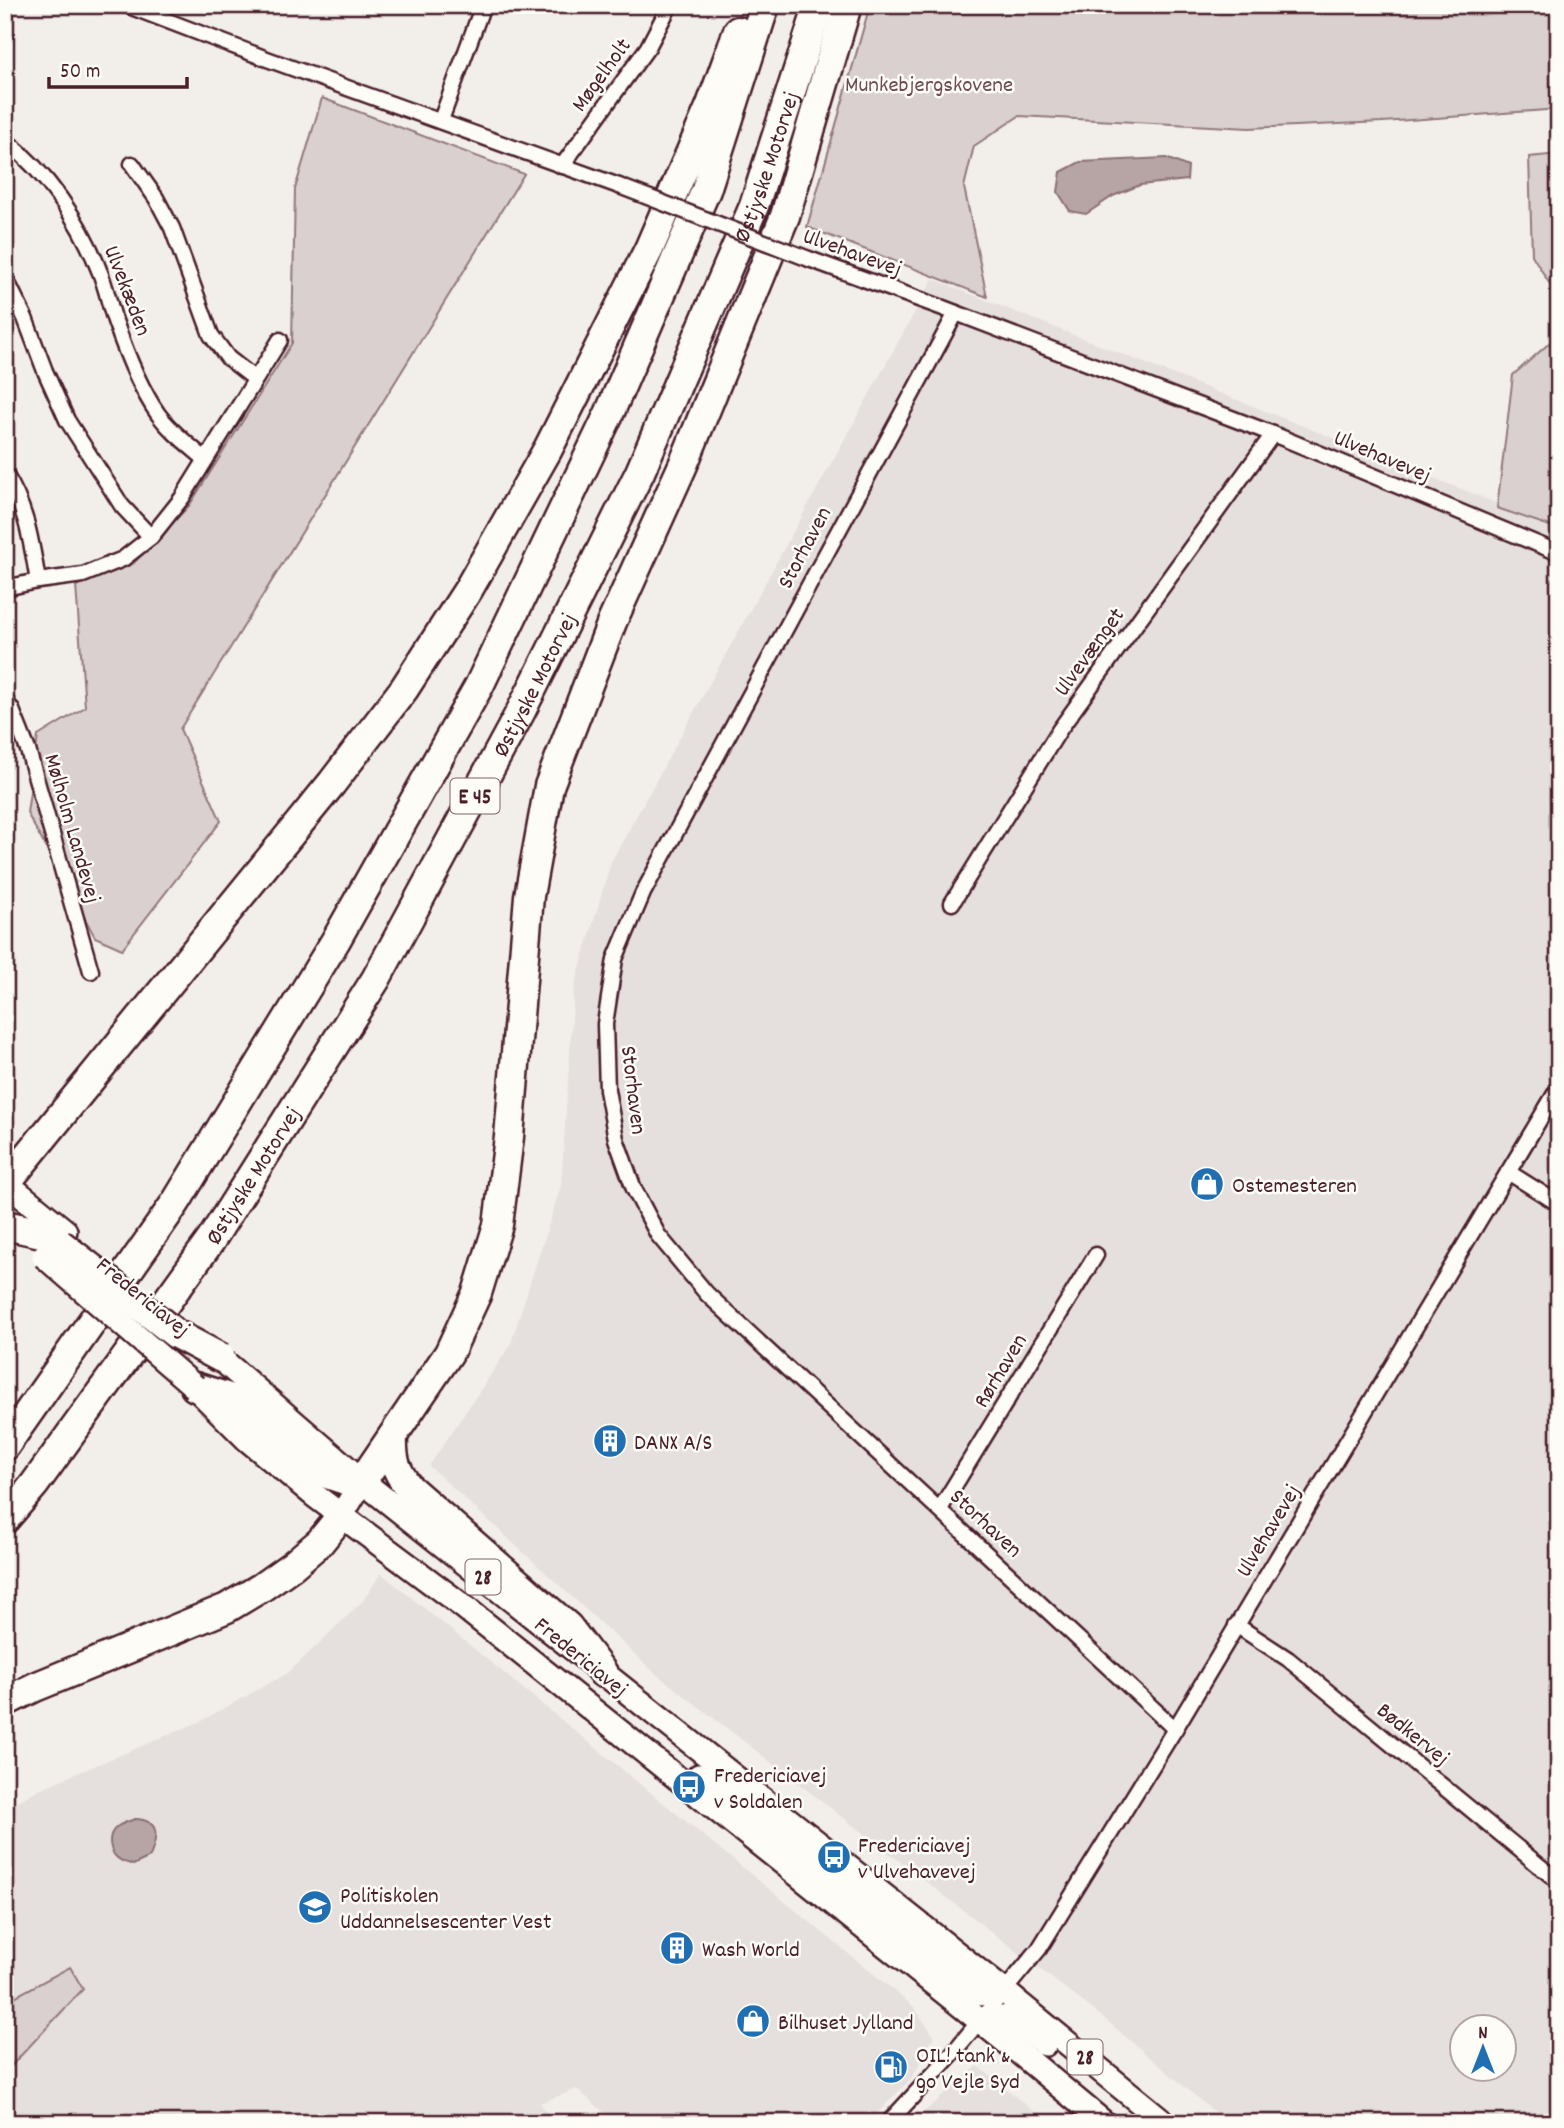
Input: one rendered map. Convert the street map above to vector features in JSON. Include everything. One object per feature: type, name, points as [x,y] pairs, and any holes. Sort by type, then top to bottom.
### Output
[{"type":"highway","points":[[6,1183],[372,731],[404,689],[468,590],[548,449],[649,249],[748,5]]},
{"type":"highway","name":"Østjyske Motorvej","points":[[5,1446],[176,1202],[336,940],[479,686],[609,414],[706,190],[765,5]]},
{"type":"highway","name":"Østjyske Motorvej","points":[[5,1519],[34,1485],[211,1240],[376,979],[521,711],[640,472],[754,206],[819,5]]},
{"type":"highway","points":[[195,1387],[229,1398],[276,1438],[324,1473],[345,1480],[362,1481],[449,1353],[477,1293],[498,1225],[510,1124],[528,896],[550,786],[612,622],[683,464],[785,216],[847,5]]},
{"type":"highway","points":[[5,1225],[46,1234],[176,1334],[220,1358]]},
{"type":"highway","points":[[393,1436],[393,1457],[398,1472],[409,1488],[568,1627],[603,1673]]},
{"type":"highway","points":[[5,1702],[34,1687],[227,1608],[293,1565],[320,1542],[341,1516]]},
{"type":"main road","name":"Fredericiavej","points":[[6,1183],[56,1244],[248,1440],[341,1516],[464,1607],[981,2021],[1104,2123]]},
{"type":"main road","name":"Fredericiavej","points":[[220,1358],[362,1481],[1005,1992],[1165,2123]]},
{"type":"main road","points":[[341,1516],[362,1481]]},
{"type":"main road","points":[[570,1694],[632,1724],[899,1930],[977,1994],[1005,1992]]},
{"type":"main road","points":[[981,2021],[1010,2017],[1153,2123]]},
{"type":"street","name":"Ulvehavevej","points":[[127,5],[267,59],[619,186],[1273,434],[1559,553]]},
{"type":"street","points":[[441,120],[483,5]]},
{"type":"street","name":"Møgelholt","points":[[562,166],[648,47],[670,5]]},
{"type":"street","name":"Ulvekæden","points":[[5,140],[19,151],[47,183],[78,225],[99,270],[136,372],[158,414],[205,459]]},
{"type":"street","points":[[132,164],[156,198],[172,228],[211,335],[228,358],[255,379]]},
{"type":"street","points":[[5,277],[25,318],[66,420],[122,506],[150,537]]},
{"type":"street","name":"Storhaven","points":[[956,313],[643,893],[615,959],[605,1024],[607,1090],[616,1139],[634,1189],[658,1236],[707,1294],[1175,1729]]},
{"type":"street","points":[[5,588],[83,575],[123,559],[150,537],[181,498],[280,340]]},
{"type":"street","name":"Ulvevænget","points":[[952,903],[1060,729],[1273,434]]},
{"type":"street","points":[[5,474],[18,494],[30,528],[38,581]]},
{"type":"street","name":"Mølholm Landevej","points":[[5,700],[29,750],[91,971]]},
{"type":"street","name":"Ulvehavevej","points":[[888,2123],[981,2021],[1039,1949],[1175,1729],[1559,1087]]},
{"type":"street","points":[[1508,1172],[1559,1204]]},
{"type":"street","name":"Rørhaven","points":[[940,1509],[1096,1255]]},
{"type":"street","name":"Bødkervej","points":[[1236,1625],[1288,1659],[1559,1882]]},
{"type":"shaded area","points":[[1166,158],[1188,167],[1187,180],[1140,185],[1113,196],[1086,214],[1070,211],[1058,192],[1061,172],[1080,162]]},
{"type":"shaded area","points":[[933,279],[1559,528],[1559,2123],[1227,2123],[1106,2020],[655,1673],[429,1466],[510,1346],[561,1186],[574,989],[611,862]]},
{"type":"shaded area","name":"Politiskolen Uddannelsescenter Vest","points":[[381,1573],[914,2007],[934,2036],[912,2078],[869,2121],[616,2123],[577,2089],[540,2103],[554,2123],[5,2123],[5,1809],[37,1790],[199,1722],[288,1673],[363,1601]]},
{"type":"shaded area","points":[[135,1819],[150,1823],[155,1837],[150,1857],[133,1865],[114,1854],[110,1839],[118,1826]]},
{"type":"shaded area","points":[[978,2066],[1048,2123],[911,2123]]},
{"type":"green space","name":"Munkebjergskovene","points":[[870,5],[1559,5],[1559,109],[1383,122],[1249,128],[1019,116],[974,146],[964,187],[987,297],[807,227]]},
{"type":"green space","points":[[322,98],[524,174],[180,729],[221,821],[122,949],[95,937],[27,813],[38,736],[85,707],[76,586],[133,564],[189,506],[292,343],[295,189]]},
{"type":"green space","points":[[1559,154],[1559,529],[1497,508],[1513,375],[1554,339],[1554,291],[1532,255],[1529,157]]},
{"type":"green space","points":[[70,1967],[83,1989],[11,2066],[5,2064],[5,2002]]},
{"type":"place","name":"Ostemesteren","points":[[1207,1184]]},
{"type":"place","name":"DANX A/S","points":[[610,1441]]},
{"type":"place","name":"Fredericiavej v Soldalen","points":[[689,1787]]},
{"type":"place","name":"Fredericiavej v Ulvehavevej","points":[[834,1857]]},
{"type":"place","name":"Politiskolen Uddannelsescenter Vest","points":[[315,1907]]},
{"type":"place","name":"Wash World","points":[[677,1948]]},
{"type":"place","name":"Bilhuset Jylland","points":[[753,2021]]},
{"type":"place","name":"OIL! tank & go Vejle Syd","points":[[891,2067]]}]
